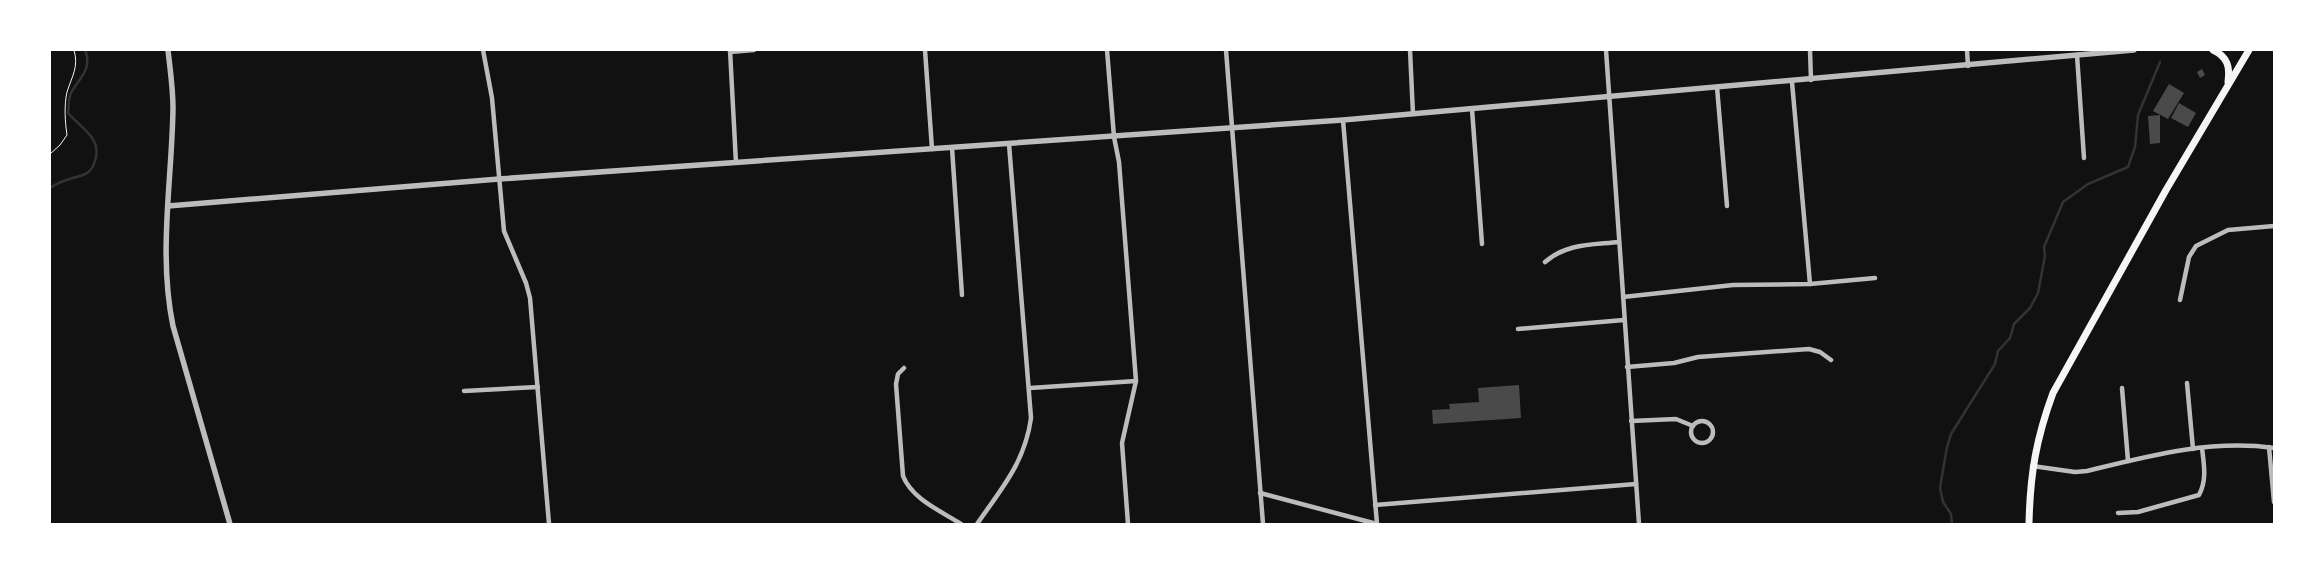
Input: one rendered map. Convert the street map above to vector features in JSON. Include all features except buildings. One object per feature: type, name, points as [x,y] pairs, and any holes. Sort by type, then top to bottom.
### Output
[{"type":"main road","points":[[2213,50],[2223,56],[2228,64],[2228,86]]},
{"type":"main road","points":[[2028,524],[2032,466],[2040,428],[2053,393],[2166,190],[2248,50]]},
{"type":"street","points":[[168,50],[173,108],[165,253],[170,312],[230,524]]},
{"type":"street","points":[[483,50],[492,98],[504,231],[526,283],[530,298],[549,524]]},
{"type":"street","points":[[736,163],[730,51],[754,50]]},
{"type":"street","points":[[925,50],[932,149]]},
{"type":"street","points":[[1107,50],[1114,137],[1119,162],[1136,381],[1122,444],[1128,524]]},
{"type":"street","points":[[1226,50],[1262,524]]},
{"type":"street","points":[[1410,50],[1413,114]]},
{"type":"street","points":[[1606,50],[1639,524]]},
{"type":"street","points":[[1810,50],[1811,80]]},
{"type":"street","points":[[1967,50],[1968,66]]},
{"type":"street","points":[[168,206],[499,180],[1232,129],[1968,66],[2066,53],[2077,55],[2134,50]]},
{"type":"street","points":[[2077,55],[2084,158]]},
{"type":"street","points":[[1792,82],[1810,284]]},
{"type":"street","points":[[1717,87],[1727,206]]},
{"type":"street","points":[[1472,109],[1482,244]]},
{"type":"street","points":[[1260,493],[1377,524],[1343,120]]},
{"type":"street","points":[[977,524],[1022,455],[1028,440],[1031,418],[1009,144]]},
{"type":"street","points":[[952,148],[962,296]]},
{"type":"street","points":[[2180,300],[2189,257],[2196,246],[2228,230],[2274,226]]},
{"type":"street","points":[[1545,262],[1562,250],[1572,246],[1619,242]]},
{"type":"street","points":[[1623,297],[1733,285],[1810,284],[1875,278]]},
{"type":"street","points":[[1518,329],[1624,320]]},
{"type":"street","points":[[1628,367],[1674,363],[1698,358],[1809,349],[1820,352],[1831,360]]},
{"type":"street","points":[[904,368],[898,374],[896,384],[903,476],[906,483],[918,496],[961,524]]},
{"type":"street","points":[[1030,388],[1136,381]]},
{"type":"street","points":[[2187,382],[2193,449]]},
{"type":"street","points":[[464,392],[538,387]]},
{"type":"street","points":[[2122,388],[2128,461]]},
{"type":"street","points":[[1631,422],[1676,419],[1693,426]]},
{"type":"street","points":[[1698,421],[1706,421],[1713,429],[1712,436],[1704,442],[1697,441],[1693,436],[1693,426],[1698,421]]},
{"type":"street","points":[[2032,466],[2076,472],[2165,452],[2250,445],[2272,448],[2274,502]]},
{"type":"street","points":[[2118,514],[2138,512],[2200,495],[2205,478],[2202,448]]},
{"type":"street","points":[[1375,505],[1636,484]]},
{"type":"path","points":[[50,154],[67,135],[64,121],[67,93],[77,61],[74,50]]},
{"type":"waterway","points":[[50,188],[62,181],[88,173],[95,161],[97,153],[93,140],[68,113],[70,95],[86,68],[87,57],[85,50]]},
{"type":"waterway","points":[[1952,524],[1951,514],[1943,502],[1940,488],[1951,434],[1995,364],[1998,351],[2010,338],[2014,324],[2030,308],[2038,293],[2045,256],[2044,247],[2063,202],[2088,184],[2128,167],[2135,147],[2138,115],[2160,62]]}]
